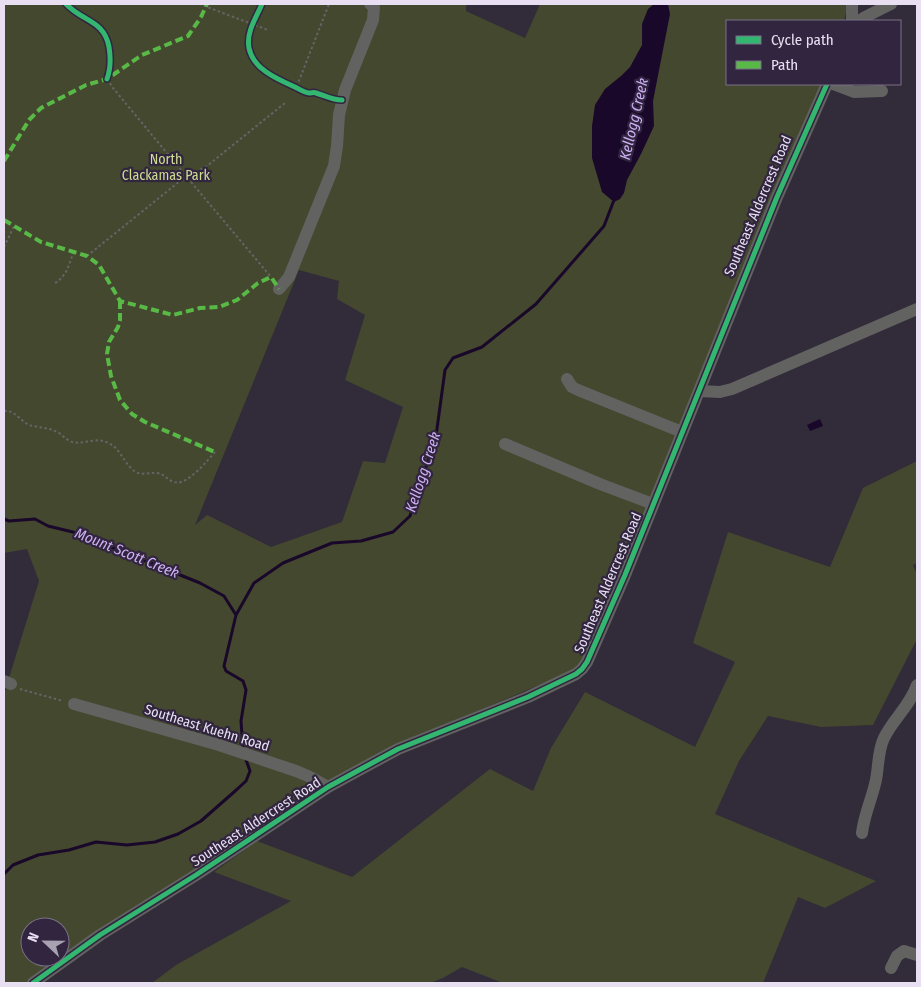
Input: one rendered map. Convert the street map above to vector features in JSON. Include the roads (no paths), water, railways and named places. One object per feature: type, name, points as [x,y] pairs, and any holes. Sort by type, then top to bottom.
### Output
[{"type":"street","points":[[279,289],[289,277],[334,166],[339,115],[345,90],[373,20],[374,7],[370,4]]},
{"type":"street","points":[[852,4],[852,20]]},
{"type":"street","points":[[860,20],[891,4]]},
{"type":"street","name":"Southeast Aldercrest Road","points":[[34,983],[100,935],[196,875],[328,787],[398,749],[528,697],[582,669],[602,628],[778,197],[827,85]]},
{"type":"street","points":[[836,85],[854,92],[882,91]]},
{"type":"street","points":[[699,391],[720,392],[732,389],[917,309]]},
{"type":"street","points":[[567,379],[572,387],[578,390],[682,432]]},
{"type":"street","points":[[505,444],[653,504]]},
{"type":"street","points":[[862,833],[864,816],[875,785],[882,741],[888,730],[913,698],[917,686]]},
{"type":"street","name":"Southeast Kuehn Road","points":[[74,704],[260,759],[308,776],[328,787]]},
{"type":"street","points":[[891,968],[897,956],[904,951],[917,955]]},
{"type":"water","points":[[654,4],[668,4],[670,14],[653,101],[654,126],[627,180],[624,193],[620,199],[614,202],[602,192],[592,158],[592,126],[595,105],[605,89],[630,67],[642,45],[642,24],[648,9]]},
{"type":"water","points":[[820,419],[823,426],[810,431],[807,425]]},
{"type":"waterway","name":"Kellogg Creek","points":[[243,749],[241,721],[246,690],[243,681],[226,671],[224,666],[236,615],[254,583],[283,563],[332,543],[361,541],[393,532],[410,516],[436,436],[445,370],[453,358],[482,347],[536,304],[604,226],[614,200]]},
{"type":"waterway","name":"Mount Scott Creek","points":[[4,519],[9,521],[35,519],[48,526],[85,535],[200,583],[224,596],[236,615]]},
{"type":"waterway","name":"Kellogg Creek","points":[[4,874],[13,865],[38,855],[69,850],[96,842],[127,845],[155,842],[178,834],[201,821],[246,781],[250,771],[245,757]]},
{"type":"park label","name":"North Clackamas Park","points":[[166,168]]}]
